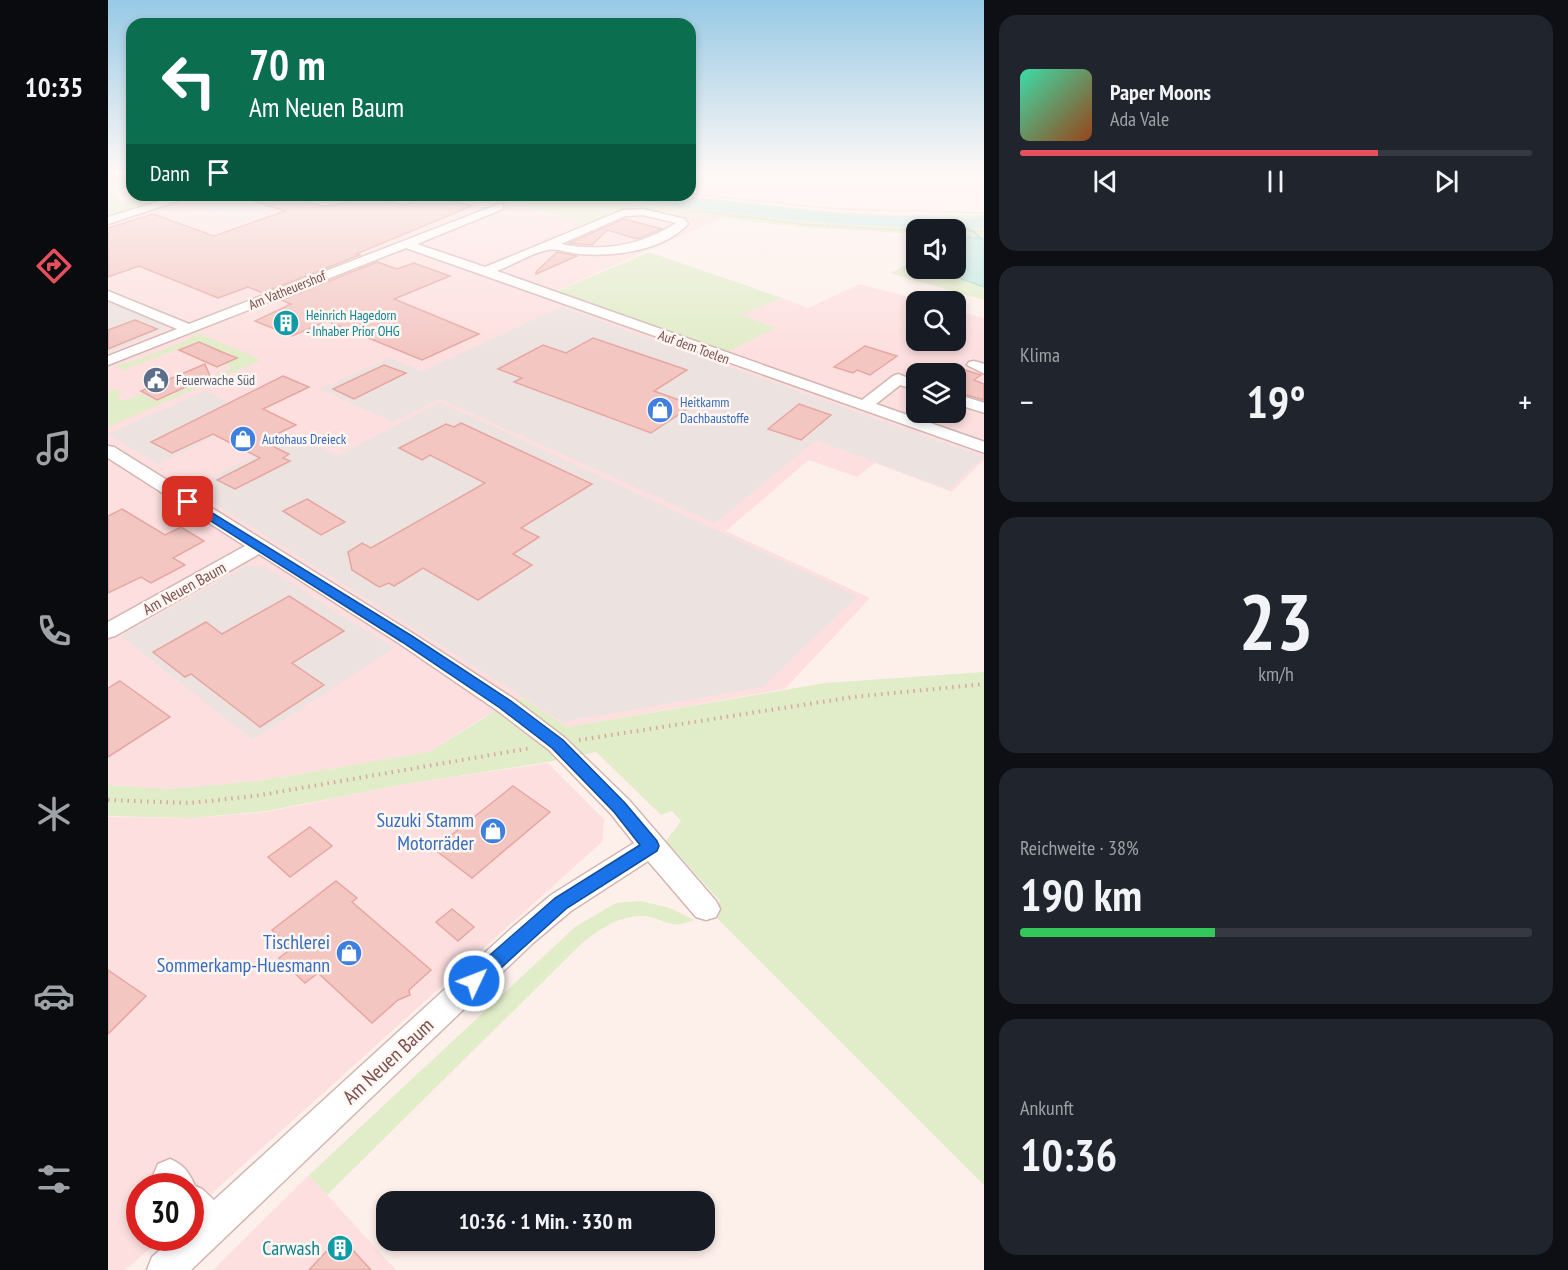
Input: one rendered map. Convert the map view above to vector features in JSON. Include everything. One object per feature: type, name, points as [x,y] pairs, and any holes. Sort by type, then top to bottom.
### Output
[{"type":"street","name":"Am Vatheuershof","points":[[108,361],[430,233]]},
{"type":"street","points":[[485,272],[576,233]]},
{"type":"street","points":[[548,245],[567,250],[608,250],[642,244],[667,233]]},
{"type":"street","name":"Auf dem Toelen","points":[[404,243],[984,448]]},
{"type":"street","points":[[108,295],[188,329]]},
{"type":"street","points":[[864,406],[898,379],[906,382]]},
{"type":"street","points":[[966,402],[984,408]]},
{"type":"street","points":[[108,451],[506,705],[557,744],[620,807],[706,909]]},
{"type":"street","name":"Am Neuen Baum","points":[[108,630],[259,546]]},
{"type":"street","name":"Am Neuen Baum","points":[[204,1184],[561,903],[651,846]]},
{"type":"street","name":"Am Neuen Baum","points":[[165,1270],[171,1251]]},
{"type":"shaded area","points":[[108,233],[688,233],[553,292],[724,354],[774,328],[740,315],[782,298],[808,308],[860,284],[906,296],[906,351],[966,351],[966,313],[984,318],[984,460],[952,492],[875,463],[857,477],[809,460],[726,531],[870,598],[785,689],[567,727],[523,698],[481,719],[429,752],[257,781],[170,789],[108,785]]},
{"type":"shaded area","points":[[108,301],[164,326],[163,330],[108,353]]},
{"type":"shaded area","name":"Heitkamm Dachbaustoffe","points":[[561,307],[984,457],[948,489],[816,440],[715,523],[440,399],[393,422],[320,389],[389,358],[423,371]]},
{"type":"shaded area","points":[[205,391],[257,416],[158,464],[108,434]]},
{"type":"shaded area","points":[[440,402],[857,596],[763,687],[563,722],[190,488],[297,435],[338,456]]},
{"type":"shaded area","points":[[246,566],[263,566],[394,648],[253,740],[121,636]]},
{"type":"shaded area","points":[[548,763],[604,819],[602,842],[204,1200],[204,1173],[126,1173],[126,1251],[147,1251],[125,1270],[108,1270],[108,817],[192,818],[266,812],[400,785]]},
{"type":"shaded area","points":[[309,1175],[376,1248],[376,1251],[396,1270],[213,1270]]},
{"type":"green space","points":[[966,233],[984,233],[984,239],[969,237],[966,239]]},
{"type":"green space","points":[[649,252],[782,298],[741,315],[775,328],[724,354],[552,293]]},
{"type":"green space","points":[[906,265],[906,278],[890,273]]},
{"type":"green space","points":[[911,279],[962,279],[984,287],[984,300],[966,295],[966,291],[953,291]]},
{"type":"green space","points":[[198,333],[261,360],[108,427],[108,392],[115,389],[123,393],[116,397],[123,401],[141,394],[157,401],[232,368],[225,364],[238,358],[225,351],[220,353],[200,341],[123,370],[115,366],[183,342]]},
{"type":"green space","points":[[984,672],[984,1185],[709,910],[720,901],[666,841],[681,821],[672,811],[661,815],[596,752],[548,762],[400,785],[267,811],[191,818],[108,816],[108,785],[170,789],[257,781],[429,752],[505,705],[523,698],[567,727],[825,683]]},
{"type":"green space","points":[[641,901],[670,908],[694,920],[674,924],[645,916],[636,916],[619,920],[597,932],[582,943],[327,1195],[309,1175],[575,927],[616,903]]},
{"type":"water","points":[[969,237],[984,239],[984,287],[962,279],[966,279],[966,239]]},
{"type":"building","points":[[108,233],[206,233],[214,236],[222,233],[406,233],[356,254],[360,255],[263,293],[248,287],[218,298],[139,266],[108,277]]},
{"type":"building","points":[[591,233],[604,233],[592,245],[569,243]]},
{"type":"building","points":[[618,233],[651,233],[637,239]]},
{"type":"building","points":[[557,252],[577,256],[536,274],[536,272]]},
{"type":"building","points":[[377,262],[397,269],[414,263],[450,276],[394,299],[479,334],[422,360],[327,321],[292,336],[255,321],[291,304],[281,300]]},
{"type":"building","points":[[135,320],[157,329],[108,349],[108,330]]},
{"type":"building","points":[[593,338],[687,370],[654,391],[693,405],[651,433],[514,382],[522,378],[498,369],[543,345],[566,353]]},
{"type":"building","points":[[199,342],[237,358],[217,367],[179,350]]},
{"type":"building","points":[[865,346],[897,356],[870,375],[857,370],[853,373],[834,367]]},
{"type":"building","points":[[205,364],[210,376],[157,400],[141,391]]},
{"type":"building","points":[[384,365],[406,373],[354,399],[333,389]]},
{"type":"building","points":[[966,370],[981,375],[974,380],[984,384],[984,400],[966,395]]},
{"type":"building","points":[[283,376],[309,387],[263,409],[296,425],[262,441],[289,454],[283,458],[290,461],[235,489],[217,480],[260,458],[213,434],[172,453],[151,442]]},
{"type":"building","points":[[799,404],[831,415],[801,440],[768,429]]},
{"type":"building","points":[[461,423],[592,484],[521,528],[539,537],[513,554],[532,565],[478,600],[423,568],[394,586],[389,583],[379,587],[352,570],[348,552],[362,543],[371,548],[485,483],[430,455],[422,460],[399,448],[446,424],[454,427]]},
{"type":"building","points":[[307,499],[345,522],[321,535],[283,511]]},
{"type":"building","points":[[122,509],[165,535],[181,527],[204,541],[173,558],[185,565],[151,583],[141,577],[108,593],[108,516]]},
{"type":"building","points":[[289,596],[344,631],[292,663],[324,685],[260,727],[191,674],[185,677],[153,652],[206,622],[222,634]]},
{"type":"building","points":[[120,681],[170,717],[108,757],[108,688]]},
{"type":"building","name":"Suzuki Stamm Motorräder","points":[[513,786],[550,812],[472,878],[434,849]]},
{"type":"building","points":[[310,827],[332,846],[290,877],[268,857]]},
{"type":"building","name":"Tischlerei Sommerkamp-Huesmann","points":[[336,881],[357,898],[352,902],[431,970],[409,990],[410,995],[398,1000],[372,1023],[318,973],[305,983],[279,958],[292,948],[272,930]]},
{"type":"building","points":[[452,909],[474,927],[458,941],[436,922]]},
{"type":"building","points":[[108,970],[146,996],[108,1034]]},
{"type":"building","name":"Carwash","points":[[341,1237],[371,1270],[309,1270],[320,1258]]},
{"type":"waterway","points":[[975,233],[980,238]]},
{"type":"place","name":"Heinrich Hagedorn - Inhaber Prior OHG","points":[[286,323]]},
{"type":"place","name":"Feuerwache Süd","points":[[156,380]]},
{"type":"place","name":"Heitkamm Dachbaustoffe","points":[[660,410]]},
{"type":"place","name":"Autohaus Dreieck","points":[[243,439]]},
{"type":"place","name":"Suzuki Stamm Motorräder","points":[[493,831]]},
{"type":"place","name":"Tischlerei Sommerkamp-Huesmann","points":[[349,953]]},
{"type":"place","name":"Carwash","points":[[340,1248]]},
{"type":"route","points":[[188,502],[407,639],[506,705],[557,744],[620,807],[651,846],[561,903],[523,934],[474,981]]}]
